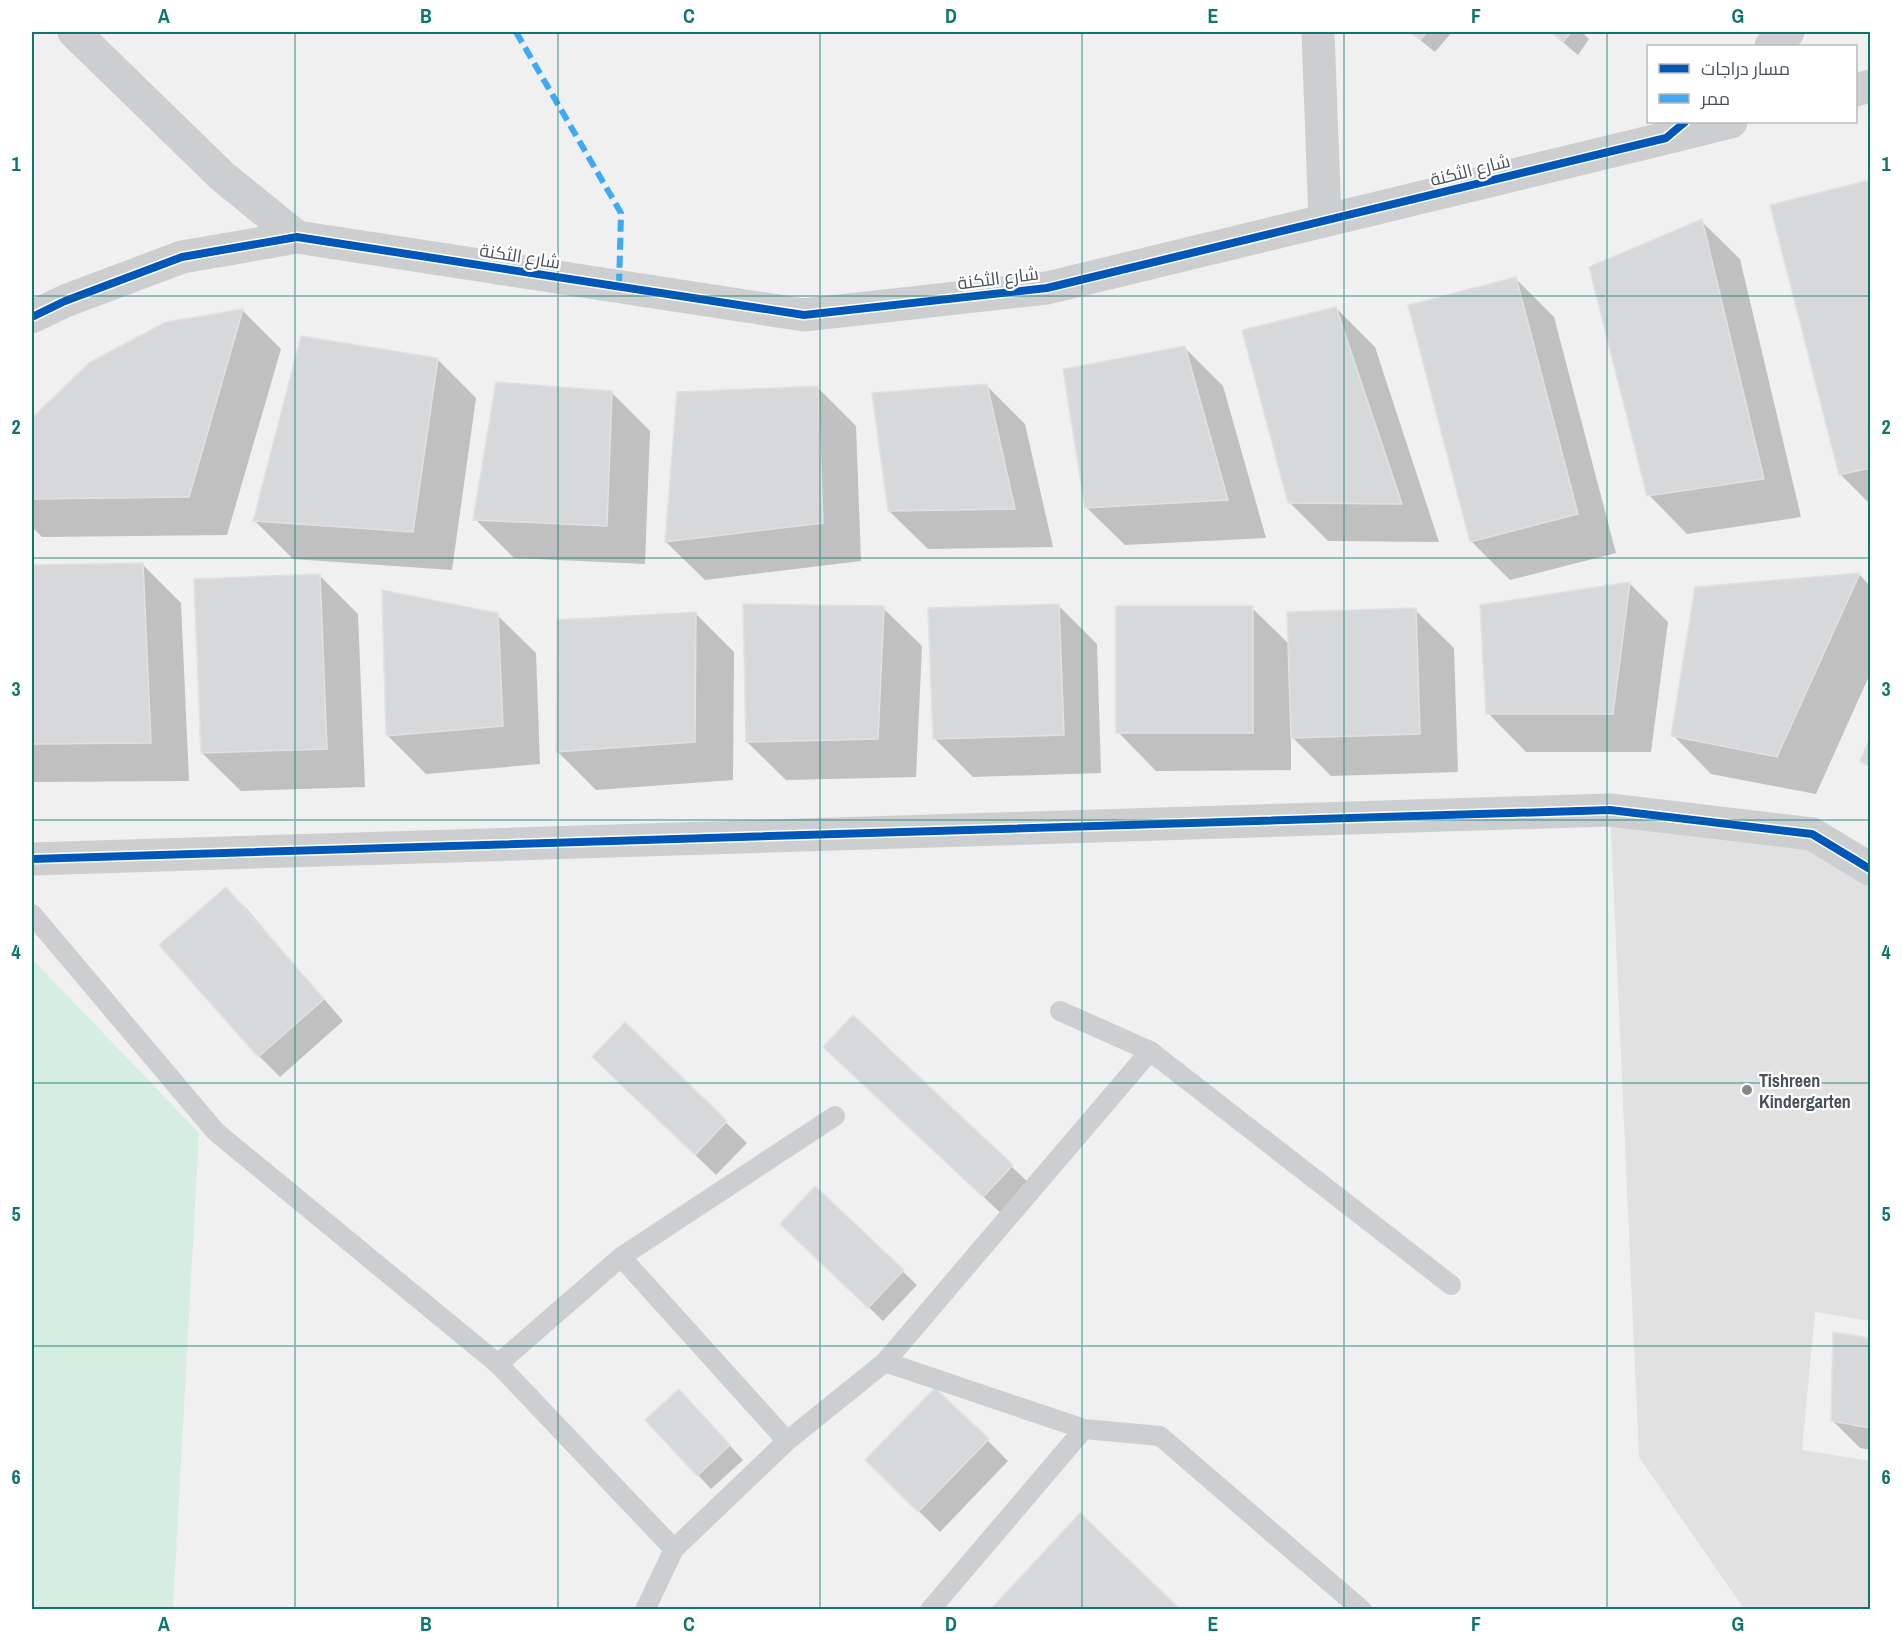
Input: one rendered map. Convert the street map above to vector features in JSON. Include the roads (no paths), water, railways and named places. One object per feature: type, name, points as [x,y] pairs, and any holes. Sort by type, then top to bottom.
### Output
[{"type":"street","points":[[74,32],[222,176],[297,237]]},
{"type":"street","points":[[1317,32],[1325,220]]},
{"type":"street","points":[[1772,45],[1788,32]]},
{"type":"street","name":"شارع الثكنة","points":[[297,237],[804,315],[1047,288],[1325,220],[1675,130],[1724,123]]},
{"type":"street","points":[[32,316],[65,301],[182,257],[297,237]]},
{"type":"street","points":[[32,859],[1610,810],[1812,834],[1870,869]]},
{"type":"lane","points":[[32,914],[216,1132],[498,1364],[674,1549]]},
{"type":"lane","points":[[1060,1011],[1150,1051],[1451,1285]]},
{"type":"lane","points":[[645,1610],[674,1549],[788,1441],[885,1362],[1150,1051]]},
{"type":"lane","points":[[498,1364],[621,1257],[835,1116]]},
{"type":"lane","points":[[621,1257],[788,1441]]},
{"type":"lane","points":[[885,1362],[1084,1429],[1160,1436],[1362,1610]]},
{"type":"lane","points":[[930,1610],[1084,1429]]},
{"type":"place","name":"Tishreen Kindergarten","points":[[1747,1090]]}]
